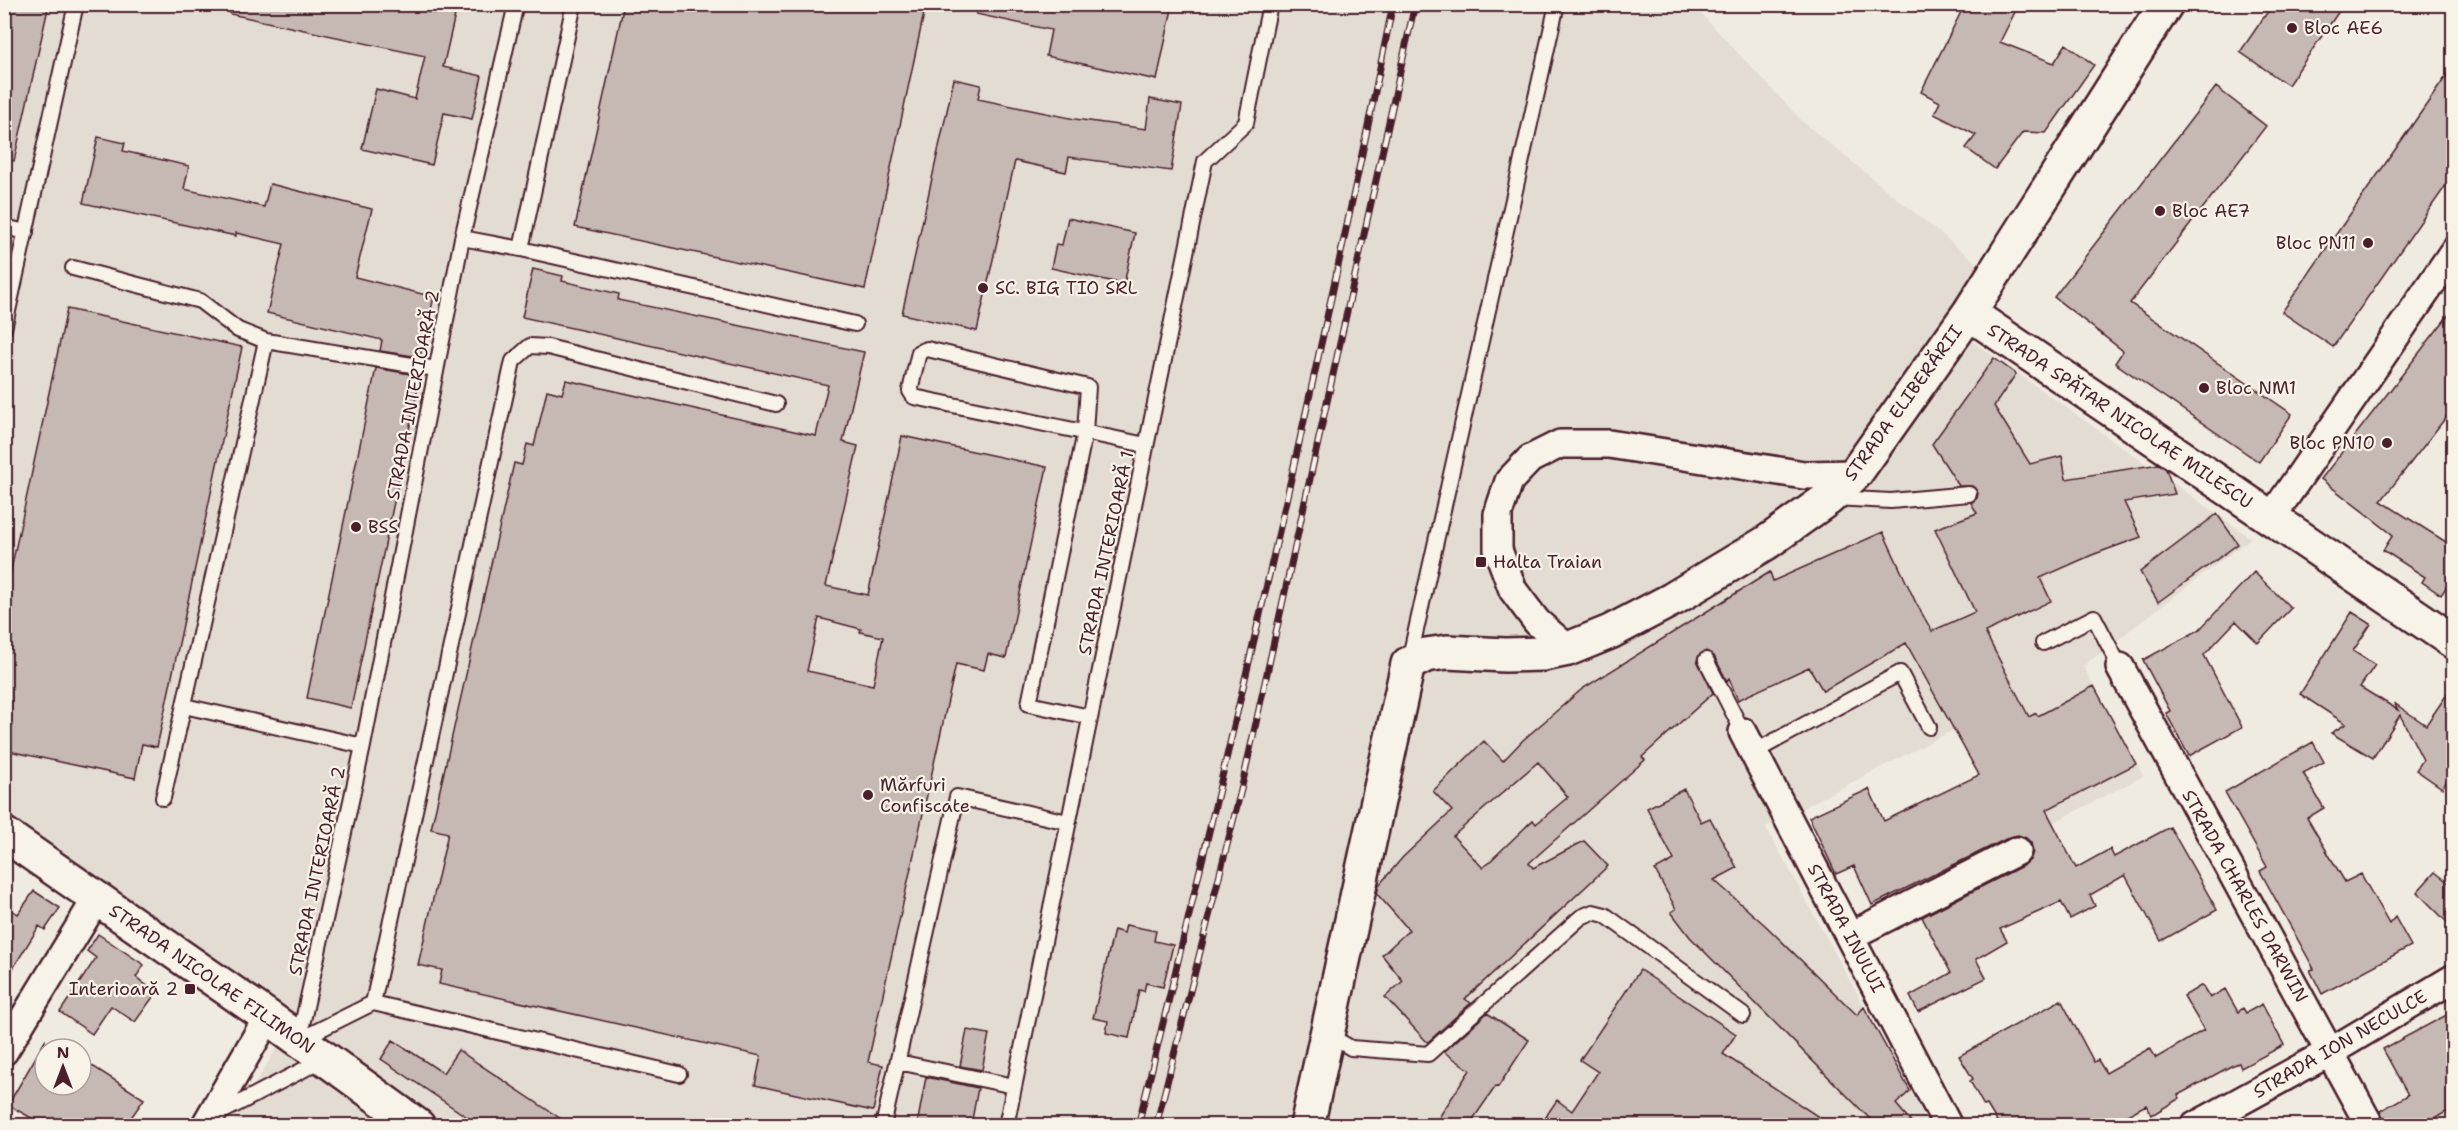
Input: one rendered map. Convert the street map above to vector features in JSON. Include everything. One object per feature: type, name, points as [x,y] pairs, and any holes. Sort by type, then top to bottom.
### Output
[{"type":"street","name":"STRADA ELIBERĂRII","points":[[1408,664],[1426,655],[1448,652],[1505,655],[1543,654],[1568,649],[1610,632],[1673,599],[1766,543],[1829,498],[1855,474],[1969,313],[2166,4]]},
{"type":"street","name":"STRADA SPĂTAR NICOLAE MILESCU","points":[[2271,518],[2454,251]]},
{"type":"street","name":"STRADA SPĂTAR NICOLAE MILESCU","points":[[1969,313],[2454,642]]},
{"type":"street","points":[[1568,649],[1537,622],[1513,590],[1498,550],[1498,514],[1509,481],[1530,459],[1560,444],[1609,444],[1804,475],[1855,474]]},
{"type":"street","points":[[1307,1125],[1408,664]]},
{"type":"street","name":"STRADA CHARLES DARWIN","points":[[2120,667],[2370,1125]]},
{"type":"street","name":"STRADA INULUI","points":[[1748,742],[1948,1125]]},
{"type":"street","name":"STRADA NICOLAE FILIMON","points":[[4,834],[268,1017],[418,1125]]},
{"type":"street","points":[[1850,936],[2017,851]]},
{"type":"street","points":[[4,1051],[97,898]]},
{"type":"street","name":"STRADA ION NECULCE","points":[[2194,1125],[2330,1052],[2454,978]]},
{"type":"street","points":[[207,1122],[268,1017]]},
{"type":"lane","points":[[4,328],[76,4]]},
{"type":"lane","name":"STRADA INTERIOARĂ 2","points":[[311,1049],[363,746],[436,369],[462,238],[516,4]]},
{"type":"lane","points":[[521,249],[574,4]]},
{"type":"lane","name":"STRADA INTERIOARĂ 1","points":[[1006,1125],[1205,160],[1246,123],[1270,4]]},
{"type":"lane","points":[[1408,664],[1557,4]]},
{"type":"lane","points":[[4,227],[26,231]]},
{"type":"lane","points":[[462,238],[521,249],[855,324]]},
{"type":"lane","points":[[73,268],[200,301],[238,330],[266,341],[436,369]]},
{"type":"lane","points":[[163,798],[266,341]]},
{"type":"lane","points":[[207,1122],[373,1003],[513,361],[530,346],[548,347],[776,404]]},
{"type":"lane","points":[[1090,717],[1029,704],[1085,432],[1088,392],[1085,385],[927,349],[919,352],[910,391],[914,397],[1085,432],[1146,445]]},
{"type":"lane","points":[[1829,498],[1891,501],[1969,494]]},
{"type":"lane","points":[[2043,643],[2094,617],[2120,667]]},
{"type":"lane","points":[[1706,660],[1748,742],[1899,673],[1929,727]]},
{"type":"lane","points":[[184,706],[363,746]]},
{"type":"lane","points":[[883,1125],[957,797],[1068,822]]},
{"type":"lane","points":[[1327,1034],[1352,1048],[1428,1054],[1581,917],[1593,912],[1605,915],[1743,1015]]},
{"type":"lane","points":[[373,1003],[680,1074]]},
{"type":"lane","points":[[897,1062],[1014,1086]]},
{"type":"shaded area","points":[[4,5],[1693,5],[1803,122],[2005,286],[1969,339],[2251,538],[2083,666],[2143,776],[2017,842],[1953,730],[1766,827],[1929,1125],[232,1125],[280,1042],[5,855]]},
{"type":"building","points":[[4,4],[49,4],[14,161],[4,160]]},
{"type":"building","points":[[231,4],[393,4],[455,15],[443,67],[482,76],[472,119],[444,113],[432,165],[362,149],[376,89],[415,99],[425,56],[230,14]]},
{"type":"building","points":[[624,4],[926,4],[865,289],[575,227]]},
{"type":"building","points":[[977,4],[1173,4],[1157,80],[1046,56],[1051,30],[976,14]]},
{"type":"building","points":[[1965,4],[2019,4],[2000,42],[2054,63],[2066,44],[2094,65],[2046,133],[2023,132],[1995,169],[1966,148],[1976,135],[1934,114],[1940,102],[1921,92]]},
{"type":"building","name":"Bloc AE6","points":[[2273,4],[2344,4],[2288,85],[2240,52]]},
{"type":"building","name":"Bloc PN11","points":[[2454,65],[2454,174],[2333,347],[2282,312]]},
{"type":"building","points":[[954,79],[981,85],[978,99],[1075,119],[1146,129],[1150,99],[1182,105],[1171,171],[1069,157],[1066,172],[1015,161],[977,331],[902,314]]},
{"type":"building","name":"Bloc AE7","points":[[2216,87],[2266,126],[2130,303],[2292,414],[2259,462],[2115,363],[2123,351],[2054,297]]},
{"type":"building","points":[[98,137],[125,143],[123,151],[189,166],[184,189],[264,207],[270,184],[372,209],[355,277],[434,297],[420,357],[380,351],[382,340],[267,313],[284,244],[83,203]]},
{"type":"building","points":[[1068,218],[1135,233],[1124,284],[1051,268],[1056,244],[1062,245]]},
{"type":"building","points":[[533,269],[563,276],[562,281],[619,294],[618,300],[864,352],[843,442],[858,446],[826,586],[868,595],[902,436],[1047,467],[1006,658],[988,654],[984,670],[956,664],[868,1062],[883,1065],[873,1111],[755,1085],[761,1056],[439,984],[442,970],[418,965],[448,833],[431,829],[514,463],[522,465],[527,444],[534,446],[547,390],[562,394],[566,380],[816,436],[828,385],[522,317]],"holes":[[[819,618],[861,629],[860,632],[883,637],[873,685],[807,671]]]},
{"type":"building","name":"Bloc PN10","points":[[2454,308],[2454,407],[2381,501],[2454,547],[2454,576],[2441,595],[2422,582],[2425,577],[2383,550],[2393,535],[2321,479]]},
{"type":"building","points":[[67,309],[242,347],[157,747],[142,744],[135,778],[4,750],[4,602]]},
{"type":"building","points":[[1994,358],[2016,374],[1994,406],[2030,464],[2062,456],[2066,479],[2159,464],[2166,469],[2175,494],[2124,502],[2141,537],[2040,578],[2051,601],[1985,632],[2029,717],[2036,713],[2038,716],[2094,686],[2136,764],[2046,810],[2076,868],[2110,849],[2114,857],[2170,827],[2217,910],[2161,941],[2125,875],[2090,895],[2095,906],[2070,919],[2061,902],[2000,929],[2007,941],[1976,959],[1986,978],[1918,1012],[1910,996],[1951,973],[1922,917],[2024,865],[2030,860],[2033,852],[2031,843],[2018,835],[2010,837],[1872,905],[1854,866],[1836,874],[1809,817],[1869,789],[1884,821],[1979,775],[1906,643],[1823,691],[1809,667],[1738,700],[1729,678],[1727,681],[1714,656],[1706,651],[1699,655],[1697,660],[1713,693],[1642,757],[1645,760],[1529,863],[1533,868],[1584,841],[1608,866],[1465,999],[1471,1003],[1428,1042],[1426,1041],[1385,997],[1403,981],[1382,955],[1409,930],[1377,894],[1379,885],[1403,857],[1452,811],[1433,791],[1484,741],[1503,761],[1523,740],[1582,689],[1770,572],[1773,581],[1883,532],[1916,603],[1932,631],[1975,612],[1935,529],[1977,513],[1971,503],[1977,498],[1978,493],[1972,486],[1959,486],[1932,444]],"holes":[[[1538,762],[1568,797],[1536,824],[1533,820],[1483,868],[1453,836]]]},
{"type":"building","points":[[376,368],[416,375],[413,386],[418,387],[351,708],[307,698]]},
{"type":"building","points":[[2217,514],[2238,544],[2158,602],[2140,572]]},
{"type":"building","points":[[2254,572],[2291,608],[2258,643],[2236,621],[2204,655],[2242,727],[2189,756],[2166,713],[2170,711],[2143,660],[2199,630]]},
{"type":"building","points":[[2352,612],[2371,624],[2353,651],[2375,665],[2360,687],[2398,710],[2394,703],[2426,725],[2454,684],[2454,771],[2442,788],[2416,770],[2423,760],[2400,715],[2373,758],[2331,733],[2346,724],[2300,694]]},
{"type":"building","points":[[2313,742],[2324,762],[2303,773],[2324,808],[2307,818],[2345,882],[2361,874],[2389,924],[2395,917],[2411,946],[2322,994],[2310,970],[2314,969],[2260,871],[2267,867],[2225,792]]},
{"type":"building","points":[[1684,789],[1701,822],[1710,818],[1737,868],[1714,880],[1766,926],[1857,1015],[1864,1007],[1910,1091],[1896,1104],[1914,1125],[1876,1125],[1690,937],[1671,912],[1676,909],[1655,870],[1674,860],[1647,808]]},
{"type":"building","points":[[2435,872],[2454,887],[2454,929],[2417,892]]},
{"type":"building","points":[[34,891],[60,908],[45,930],[39,926],[4,983],[4,906],[18,914]]},
{"type":"building","points":[[1126,925],[1156,931],[1154,941],[1173,945],[1163,987],[1146,983],[1144,991],[1139,990],[1129,1038],[1106,1033],[1108,1021],[1093,1018],[1114,930],[1124,933]]},
{"type":"building","points":[[98,934],[144,965],[136,977],[156,993],[135,1022],[111,1006],[92,1034],[60,1012],[96,958],[87,951]]},
{"type":"building","points":[[1640,970],[1736,1034],[1723,1054],[1831,1125],[1540,1125],[1557,1100],[1572,1111],[1598,1072],[1580,1060]]},
{"type":"building","points":[[2202,985],[2210,998],[2225,989],[2238,1012],[2243,1008],[2246,1013],[2262,1004],[2284,1045],[2241,1068],[2239,1063],[2231,1066],[2178,1095],[2180,1098],[2152,1115],[2146,1105],[2109,1125],[1999,1125],[1987,1105],[1984,1106],[1970,1081],[1973,1079],[1959,1056],[2061,1000],[2094,1062],[2098,1060],[2106,1073],[2150,1048],[2156,1058],[2204,1030],[2184,996]]},
{"type":"building","points":[[2454,1011],[2454,1108],[2422,1125],[2386,1125],[2380,1111],[2408,1095],[2383,1049]]},
{"type":"building","points":[[1487,1013],[1529,1040],[1469,1125],[1434,1125],[1470,1070],[1444,1052]]},
{"type":"building","points":[[967,1030],[989,1034],[982,1070],[960,1066]]},
{"type":"building","points":[[393,1040],[443,1073],[458,1050],[570,1125],[479,1125],[381,1059]]},
{"type":"building","points":[[33,1062],[33,1097],[93,1097],[93,1066],[144,1099],[126,1125],[44,1125],[8,1105]]},
{"type":"building","points":[[926,1077],[978,1088],[971,1125],[917,1125]]},
{"type":"railway","points":[[1138,1126],[1271,566],[1334,285],[1393,4]]},
{"type":"railway","points":[[1156,1126],[1242,786],[1415,4]]},
{"type":"place","name":"Bloc AE6","points":[[2292,28]]},
{"type":"place","name":"Bloc AE7","points":[[2160,211]]},
{"type":"place","name":"Bloc PN11","points":[[2368,243]]},
{"type":"place","name":"SC. BIG TIO SRL","points":[[983,288]]},
{"type":"place","name":"Bloc NM1","points":[[2204,388]]},
{"type":"place","name":"Bloc PN10","points":[[2387,443]]},
{"type":"place","name":"BSS","points":[[356,527]]},
{"type":"place","name":"Halta Traian","points":[[1481,562]]},
{"type":"place","name":"Mărfuri Confiscate","points":[[868,795]]},
{"type":"place","name":"Interioară 2","points":[[190,989]]}]
